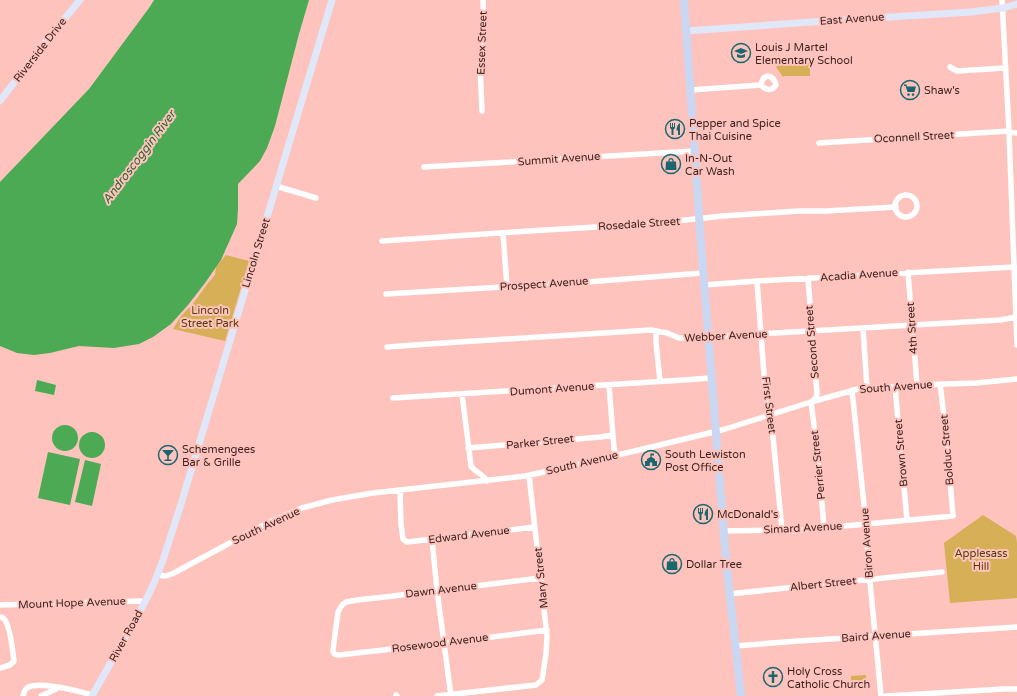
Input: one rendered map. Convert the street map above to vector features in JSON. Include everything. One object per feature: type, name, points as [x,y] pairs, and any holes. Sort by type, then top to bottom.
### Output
[{"type":"highway","points":[[684,0],[711,378],[729,594],[741,696]]},
{"type":"main road","name":"Riverside Drive","points":[[0,101],[42,46],[80,0]]},
{"type":"main road","name":"Lincoln Street","points":[[157,575],[182,501],[332,0]]},
{"type":"main road","name":"East Avenue","points":[[686,31],[971,12],[1003,8],[1017,4]]},
{"type":"main road","name":"River Road","points":[[93,696],[145,602],[157,575]]},
{"type":"street","name":"Essex Street","points":[[482,0],[484,29],[483,55],[480,64],[482,111]]},
{"type":"street","points":[[1002,0],[1015,228],[1014,267],[1017,345]]},
{"type":"street","points":[[950,67],[957,72],[1005,68]]},
{"type":"street","points":[[690,90],[761,85]]},
{"type":"street","name":"Oconnell Street","points":[[819,143],[1009,131],[1015,134],[1017,133]]},
{"type":"street","name":"Summit Avenue","points":[[424,167],[694,150]]},
{"type":"street","points":[[276,186],[316,198]]},
{"type":"street","name":"Rosedale Street","points":[[382,241],[648,224],[723,216],[896,207]]},
{"type":"street","points":[[503,233],[507,287]]},
{"type":"street","name":"Acadia Avenue","points":[[704,285],[1014,267]]},
{"type":"street","name":"4th Street","points":[[908,272],[917,385]]},
{"type":"street","name":"Prospect Avenue","points":[[386,294],[587,282],[703,273]]},
{"type":"street","name":"Second Street","points":[[808,278],[817,393],[816,398],[811,402]]},
{"type":"street","name":"First Street","points":[[757,281],[767,404],[773,434],[782,530]]},
{"type":"street","name":"Webber Avenue","points":[[387,347],[651,330],[667,333],[679,338],[708,337],[1000,320],[1016,317]]},
{"type":"street","points":[[863,328],[866,388]]},
{"type":"street","points":[[656,331],[660,381]]},
{"type":"street","name":"Dumont Avenue","points":[[393,398],[711,378]]},
{"type":"street","name":"South Avenue","points":[[157,575],[166,576],[174,573],[252,530],[302,508],[332,500],[400,490],[487,481],[529,475],[572,466],[716,431],[852,390],[895,386],[976,383],[1017,379]]},
{"type":"street","name":"Bolduc Street","points":[[940,384],[953,516]]},
{"type":"street","points":[[609,385],[612,435],[616,456]]},
{"type":"street","name":"Brown Street","points":[[895,386],[907,520]]},
{"type":"street","name":"Biron Avenue","points":[[852,390],[866,524],[874,636],[881,696]]},
{"type":"street","points":[[462,394],[471,466],[475,471],[484,476],[487,481]]},
{"type":"street","name":"Perrier Street","points":[[811,402],[817,448],[824,527]]},
{"type":"street","name":"Parker Street","points":[[468,448],[612,435]]},
{"type":"street","name":"Mary Street","points":[[451,695],[536,684],[542,680],[546,654],[547,630],[529,475]]},
{"type":"street","name":"Edward Avenue","points":[[400,490],[401,531],[404,541],[407,542],[535,527]]},
{"type":"street","name":"Simard Avenue","points":[[724,531],[791,531],[953,516]]},
{"type":"street","points":[[432,540],[451,695],[437,696]]},
{"type":"street","name":"Albert Street","points":[[729,594],[942,572]]},
{"type":"street","name":"Dawn Avenue","points":[[334,654],[333,650],[338,612],[342,605],[346,602],[540,578]]},
{"type":"street","name":"Mount Hope Avenue","points":[[0,605],[132,601],[145,602]]},
{"type":"street","points":[[0,617],[4,618],[7,623],[14,661],[10,665],[0,668]]},
{"type":"street","name":"Baird Avenue","points":[[735,646],[1017,627]]},
{"type":"street","name":"Rosewood Avenue","points":[[334,654],[339,656],[547,630]]},
{"type":"street","points":[[23,696],[25,689],[28,687],[41,685],[72,690],[93,696]]},
{"type":"street","points":[[41,696],[56,689]]},
{"type":"street","points":[[886,696],[1017,689]]},
{"type":"green space","points":[[783,62],[810,62],[810,76],[783,77],[776,67]]},
{"type":"green space","name":"Lincoln Street Park","points":[[226,255],[249,261],[225,341],[173,329],[181,316],[192,305],[215,275],[216,267]]},
{"type":"green space","name":"Applesass Hill","points":[[983,515],[1016,536],[1017,598],[950,603],[944,543]]},
{"type":"green space","points":[[866,675],[866,687],[851,687],[851,676]]},
{"type":"water","name":"Androscoggin River","points":[[154,0],[309,0],[275,126],[267,148],[260,161],[238,184],[237,224],[221,260],[188,305],[171,324],[153,337],[139,344],[114,348],[79,346],[34,355],[17,353],[0,346],[0,182],[89,89]]},
{"type":"water","points":[[37,380],[56,385],[54,395],[35,391]]},
{"type":"water","points":[[65,425],[74,429],[78,438],[74,447],[65,451],[56,447],[52,438],[56,429]]},
{"type":"water","points":[[92,432],[101,436],[105,445],[101,454],[92,458],[83,454],[79,445],[83,436]]},
{"type":"water","points":[[48,452],[80,459],[70,505],[38,498]]},
{"type":"water","points":[[85,460],[101,464],[92,506],[75,502]]},
{"type":"place","name":"Louis J Martel Elementary School","points":[[741,53]]},
{"type":"place","name":"Shaw's","points":[[910,90]]},
{"type":"place","name":"Pepper and Spice Thai Cuisine","points":[[675,129]]},
{"type":"place","name":"In-N-Out Car Wash","points":[[671,164]]},
{"type":"place","name":"Schemengees Bar & Grille","points":[[168,455]]},
{"type":"place","name":"South Lewiston Post Office","points":[[651,460]]},
{"type":"place","name":"McDonald's","points":[[703,514]]},
{"type":"place","name":"Dollar Tree","points":[[672,564]]},
{"type":"place","name":"Holy Cross Catholic Church","points":[[773,677]]}]
